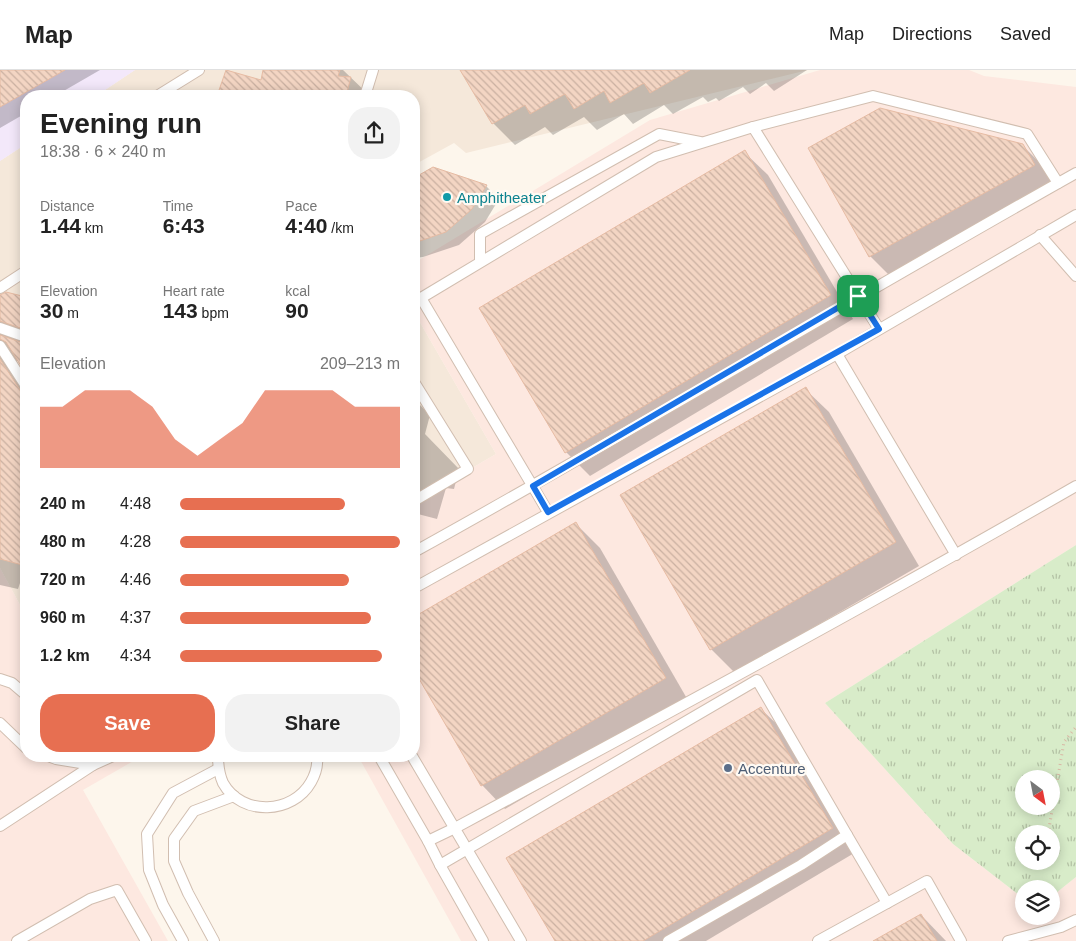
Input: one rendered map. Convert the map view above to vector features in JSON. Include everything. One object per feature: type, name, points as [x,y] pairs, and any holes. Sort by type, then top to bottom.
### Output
[{"type":"lane","points":[[167,90],[199,70]]},
{"type":"lane","points":[[367,90],[373,70]]},
{"type":"lane","points":[[548,512],[421,298],[656,157],[753,127],[874,96],[1028,134],[1058,183]]},
{"type":"lane","points":[[753,127],[879,329]]},
{"type":"lane","points":[[480,262],[480,234],[658,134],[704,142]]},
{"type":"lane","points":[[420,549],[533,486],[858,296],[1076,173]]},
{"type":"lane","points":[[420,585],[548,512],[837,354],[1076,215]]},
{"type":"lane","points":[[1040,235],[1076,276]]},
{"type":"lane","points":[[0,288],[20,274]]},
{"type":"lane","points":[[0,328],[20,335]]},
{"type":"lane","points":[[0,346],[20,377]]},
{"type":"lane","points":[[837,354],[956,555]]},
{"type":"lane","points":[[420,392],[468,469],[420,497]]},
{"type":"lane","points":[[428,840],[455,828],[956,555],[1076,486]]},
{"type":"lane","points":[[0,679],[12,683],[20,690]]},
{"type":"lane","points":[[440,865],[757,680],[887,903]]},
{"type":"lane","points":[[0,723],[20,742]]},
{"type":"lane","points":[[74,762],[93,765]]},
{"type":"lane","points":[[0,826],[100,762]]},
{"type":"lane","points":[[218,762],[218,769],[224,784],[234,796],[248,804],[264,808],[280,807],[294,800],[306,790],[314,776],[316,762]]},
{"type":"lane","points":[[382,762],[483,941]]},
{"type":"lane","points":[[416,762],[521,941]]},
{"type":"lane","points":[[183,941],[163,905],[149,870],[147,834],[173,793],[218,769]]},
{"type":"lane","points":[[214,941],[188,893],[174,861],[174,839],[194,811],[234,796]]},
{"type":"lane","points":[[668,941],[785,874],[846,835]]},
{"type":"lane","points":[[818,941],[927,881],[961,941]]},
{"type":"lane","points":[[17,941],[90,899],[117,890],[146,941]]},
{"type":"lane","points":[[1008,941],[1061,927],[1076,920]]},
{"type":"path","points":[[1050,825],[1064,742],[1076,727]]},
{"type":"shaded area","points":[[0,70],[135,70],[105,90],[20,90],[20,148],[0,161]]},
{"type":"shaded area","points":[[135,70],[808,70],[466,153],[454,143],[420,162],[420,90],[105,90]]},
{"type":"shaded area","points":[[820,70],[969,70],[984,76],[1076,87],[1076,545],[825,703],[953,844],[1015,892],[1015,925],[1060,925],[1060,890],[1076,877],[1076,941],[461,941],[361,762],[420,762],[420,498],[496,454],[420,322],[420,259],[650,120]]},
{"type":"shaded area","points":[[20,148],[20,605],[0,568],[0,161]]},
{"type":"shaded area","points":[[420,322],[496,454],[420,498]]},
{"type":"shaded area","points":[[0,568],[20,605],[20,762],[132,762],[83,790],[168,941],[0,941]]},
{"type":"green space","points":[[1076,545],[1076,877],[1060,890],[1060,880],[1015,880],[1015,892],[953,844],[825,703]]},
{"type":"building","points":[[0,70],[65,70],[30,90],[20,90],[20,96],[0,107]]},
{"type":"building","points":[[226,70],[261,80],[263,70],[340,70],[338,76],[351,77],[348,90],[219,90]]},
{"type":"building","points":[[460,70],[690,70],[650,93],[644,83],[610,103],[604,91],[574,109],[565,94],[530,114],[525,105],[492,124]]},
{"type":"building","points":[[880,108],[1023,144],[1035,165],[869,257],[808,148]]},
{"type":"building","points":[[745,150],[831,295],[565,453],[479,308]]},
{"type":"building","name":"Amphitheater","points":[[433,167],[487,185],[472,209],[446,232],[420,241],[420,175]]},
{"type":"building","points":[[6,292],[20,296],[20,328],[0,321],[0,295]]},
{"type":"building","points":[[0,335],[20,342],[20,364],[6,342],[0,339]]},
{"type":"building","points":[[0,359],[20,390],[20,564],[0,559]]},
{"type":"building","points":[[806,387],[896,542],[710,650],[620,495]]},
{"type":"building","points":[[576,522],[666,678],[481,786],[420,680],[420,613]]},
{"type":"building","name":"Accenture","points":[[761,707],[833,828],[643,941],[555,941],[506,858]]},
{"type":"building","points":[[921,914],[937,941],[873,941]]},
{"type":"place","name":"Amphitheater","points":[[447,197]]},
{"type":"place","name":"Accenture","points":[[728,768]]},
{"type":"route","points":[[858,296],[879,329],[837,354],[548,512],[533,486],[858,296]]}]
